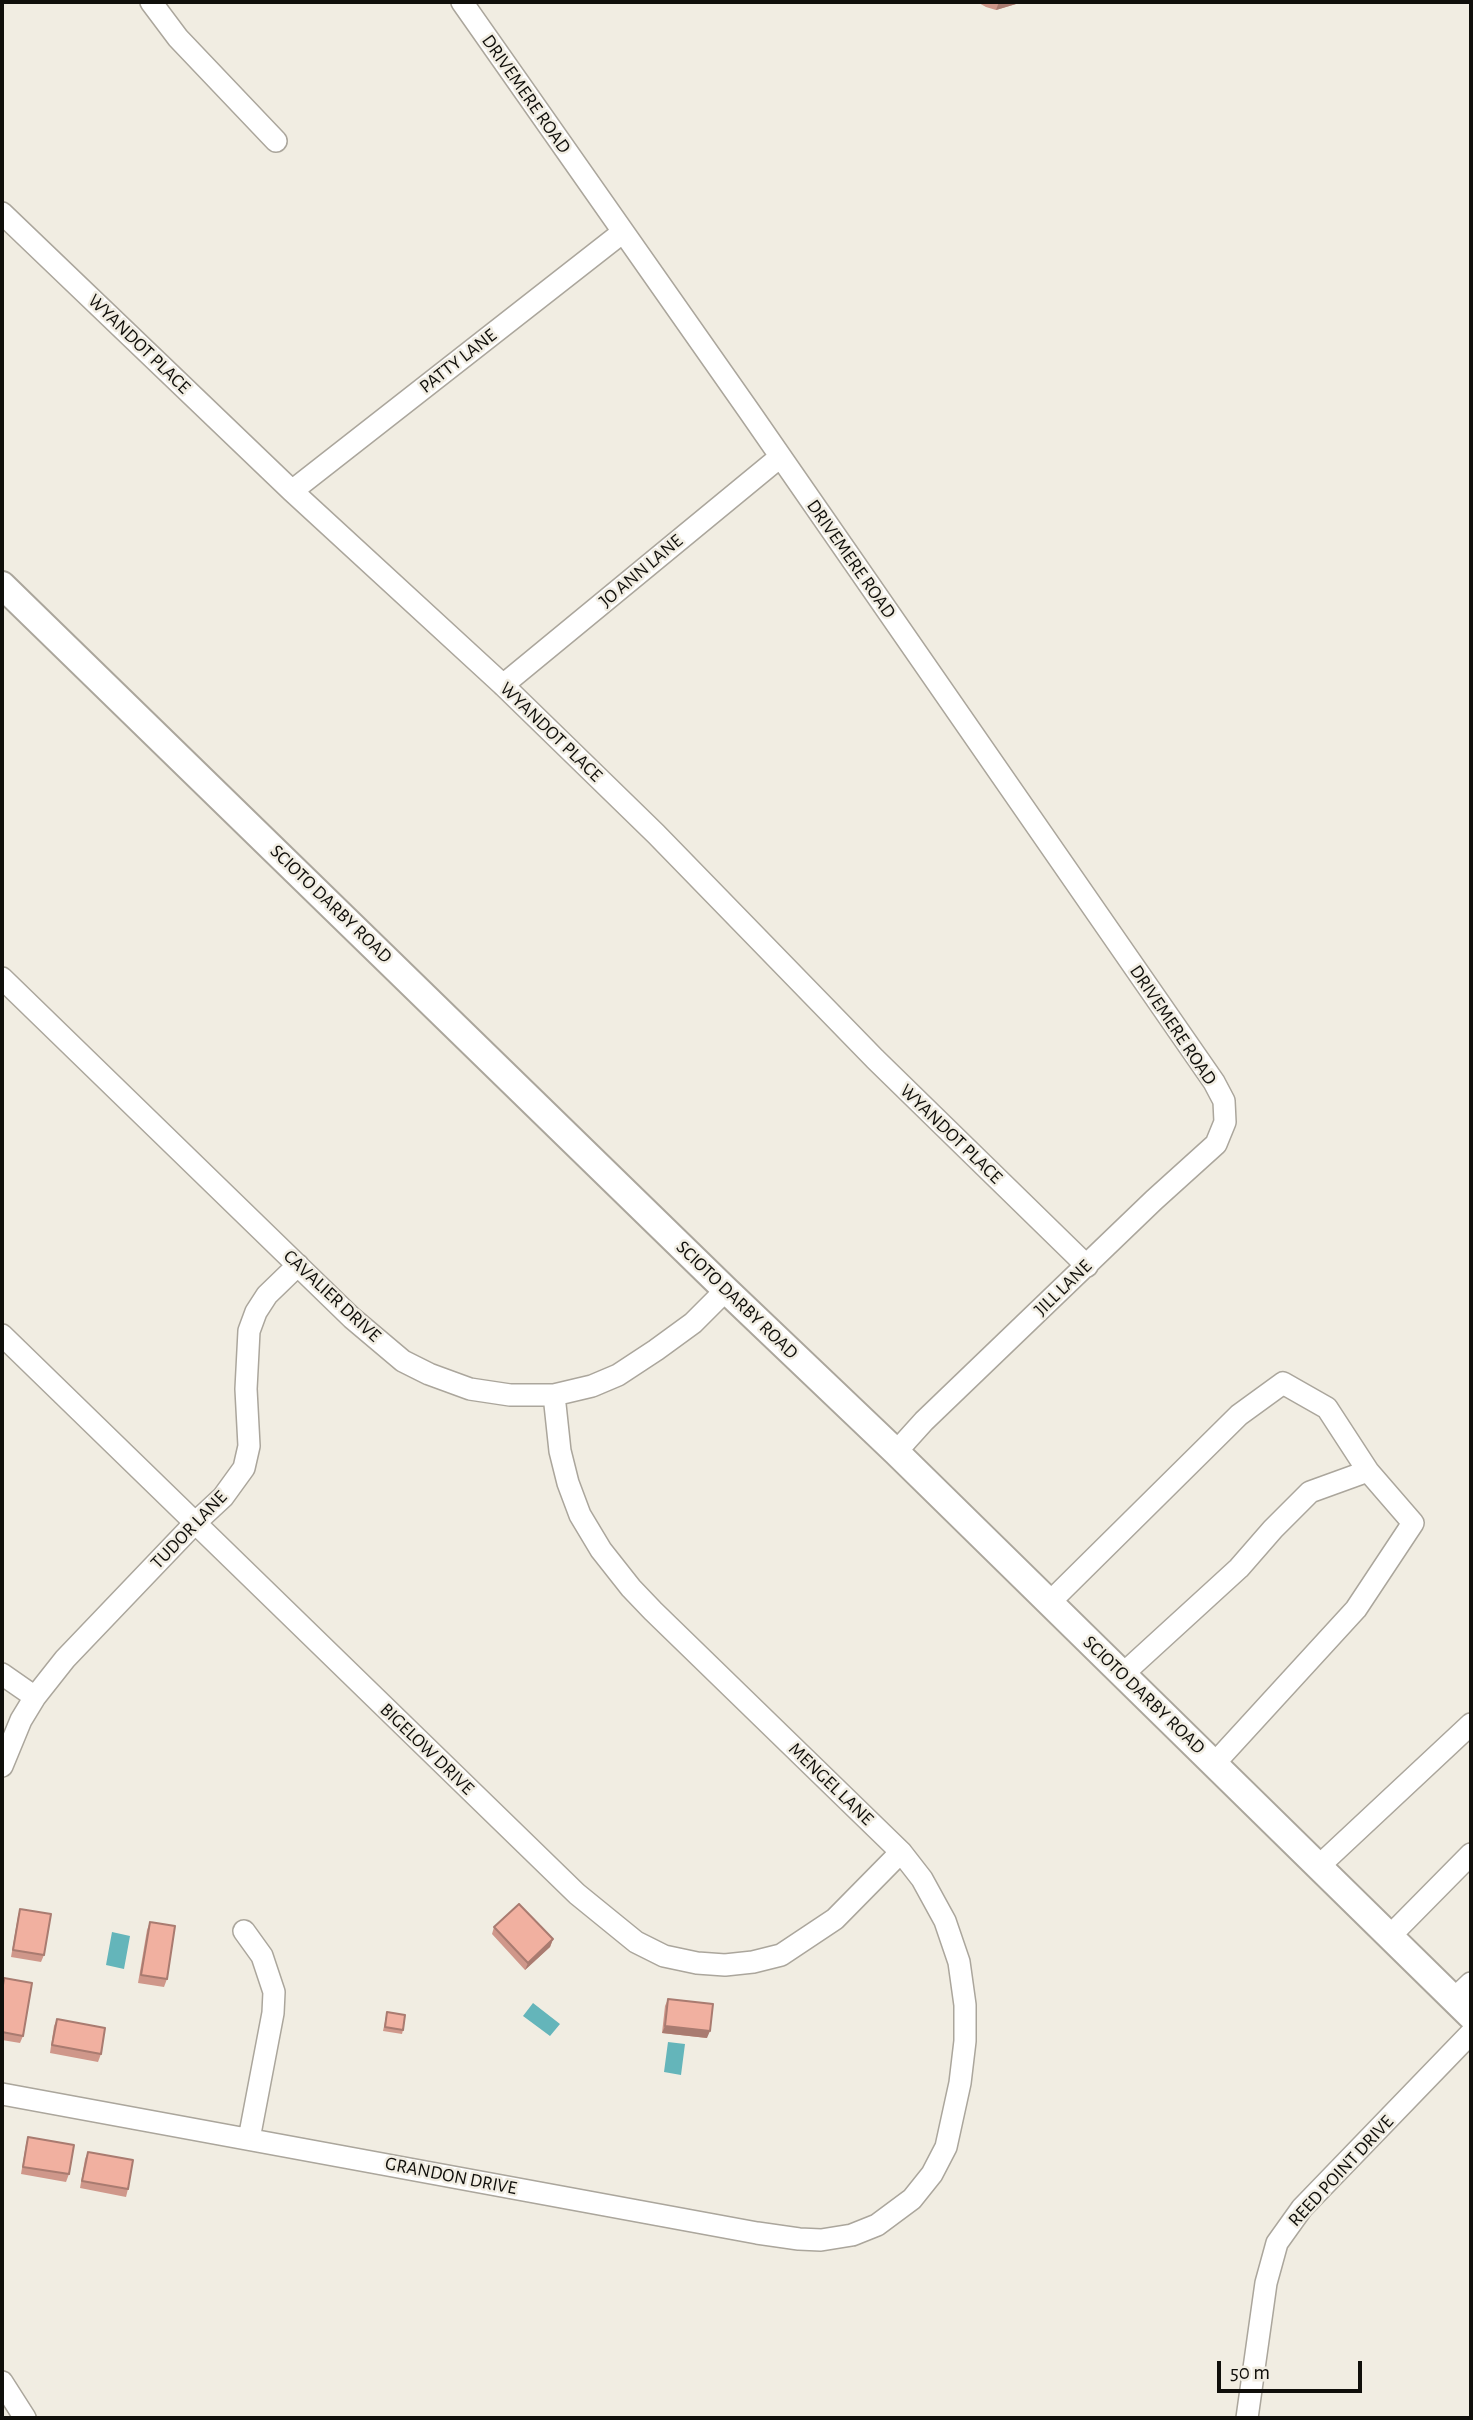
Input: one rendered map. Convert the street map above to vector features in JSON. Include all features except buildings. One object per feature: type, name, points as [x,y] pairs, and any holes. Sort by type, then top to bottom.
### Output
[{"type":"main road","name":"SCIOTO DARBY ROAD","points":[[2,584],[1390,1936],[1466,2000]]},
{"type":"street","points":[[151,2],[177,38],[276,141]]},
{"type":"street","name":"DRIVEMERE ROAD","points":[[462,2],[1214,1082],[1224,1101],[1225,1122]]},
{"type":"street","name":"WYANDOT PLACE","points":[[2,213],[292,491],[503,685],[656,834],[875,1059],[1087,1266]]},
{"type":"street","name":"PATTY LANE","points":[[292,491],[623,232]]},
{"type":"street","name":"JO ANN LANE","points":[[503,685],[780,457]]},
{"type":"street","name":"CAVALIER DRIVE","points":[[2,978],[352,1318],[403,1361],[429,1374],[470,1389],[510,1395],[554,1395],[592,1386],[618,1375],[693,1323],[726,1290]]},
{"type":"street","name":"JILL LANE","points":[[896,1452],[1154,1200],[1216,1144],[1225,1122]]},
{"type":"street","name":"TUDOR LANE","points":[[2,1766],[21,1720],[34,1697],[65,1659],[223,1497],[244,1468],[249,1446],[246,1389],[248,1331],[267,1295],[298,1265]]},
{"type":"street","name":"BIGELOW DRIVE","points":[[2,1335],[577,1894],[636,1942],[664,1956],[696,1963],[725,1965],[781,1955],[835,1919],[901,1852]]},
{"type":"street","points":[[1050,1602],[1239,1415],[1283,1383],[1327,1408],[1368,1471],[1413,1522],[1356,1609],[1214,1764]]},
{"type":"street","name":"MENGEL LANE","points":[[554,1395],[560,1451],[568,1483],[580,1515],[601,1550],[653,1611],[901,1852],[922,1879],[945,1921],[955,1952],[965,2005],[965,2041],[960,2083],[946,2147],[932,2174],[912,2199],[896,2213]]},
{"type":"street","points":[[1123,1674],[1239,1567],[1310,1492],[1368,1471]]},
{"type":"street","points":[[2,1674],[34,1697]]},
{"type":"street","points":[[1319,1866],[1471,1724]]},
{"type":"street","points":[[1390,1936],[1471,1854]]},
{"type":"street","points":[[244,1931],[262,1956],[274,1992],[273,2013],[249,2138]]},
{"type":"street","name":"REED POINT DRIVE","points":[[1247,2418],[1266,2283],[1277,2243],[1302,2208],[1471,2033]]},
{"type":"street","name":"GRANDON DRIVE","points":[[2,2094],[743,2231],[799,2239],[821,2240],[852,2235],[877,2225],[896,2213]]},
{"type":"street","points":[[2,2382],[25,2418]]},
{"type":"water","points":[[112,1932],[130,1936],[124,1969],[106,1965]]},
{"type":"water","points":[[533,2003],[560,2024],[550,2036],[523,2016]]},
{"type":"water","points":[[668,2042],[685,2044],[681,2075],[664,2072]]}]
